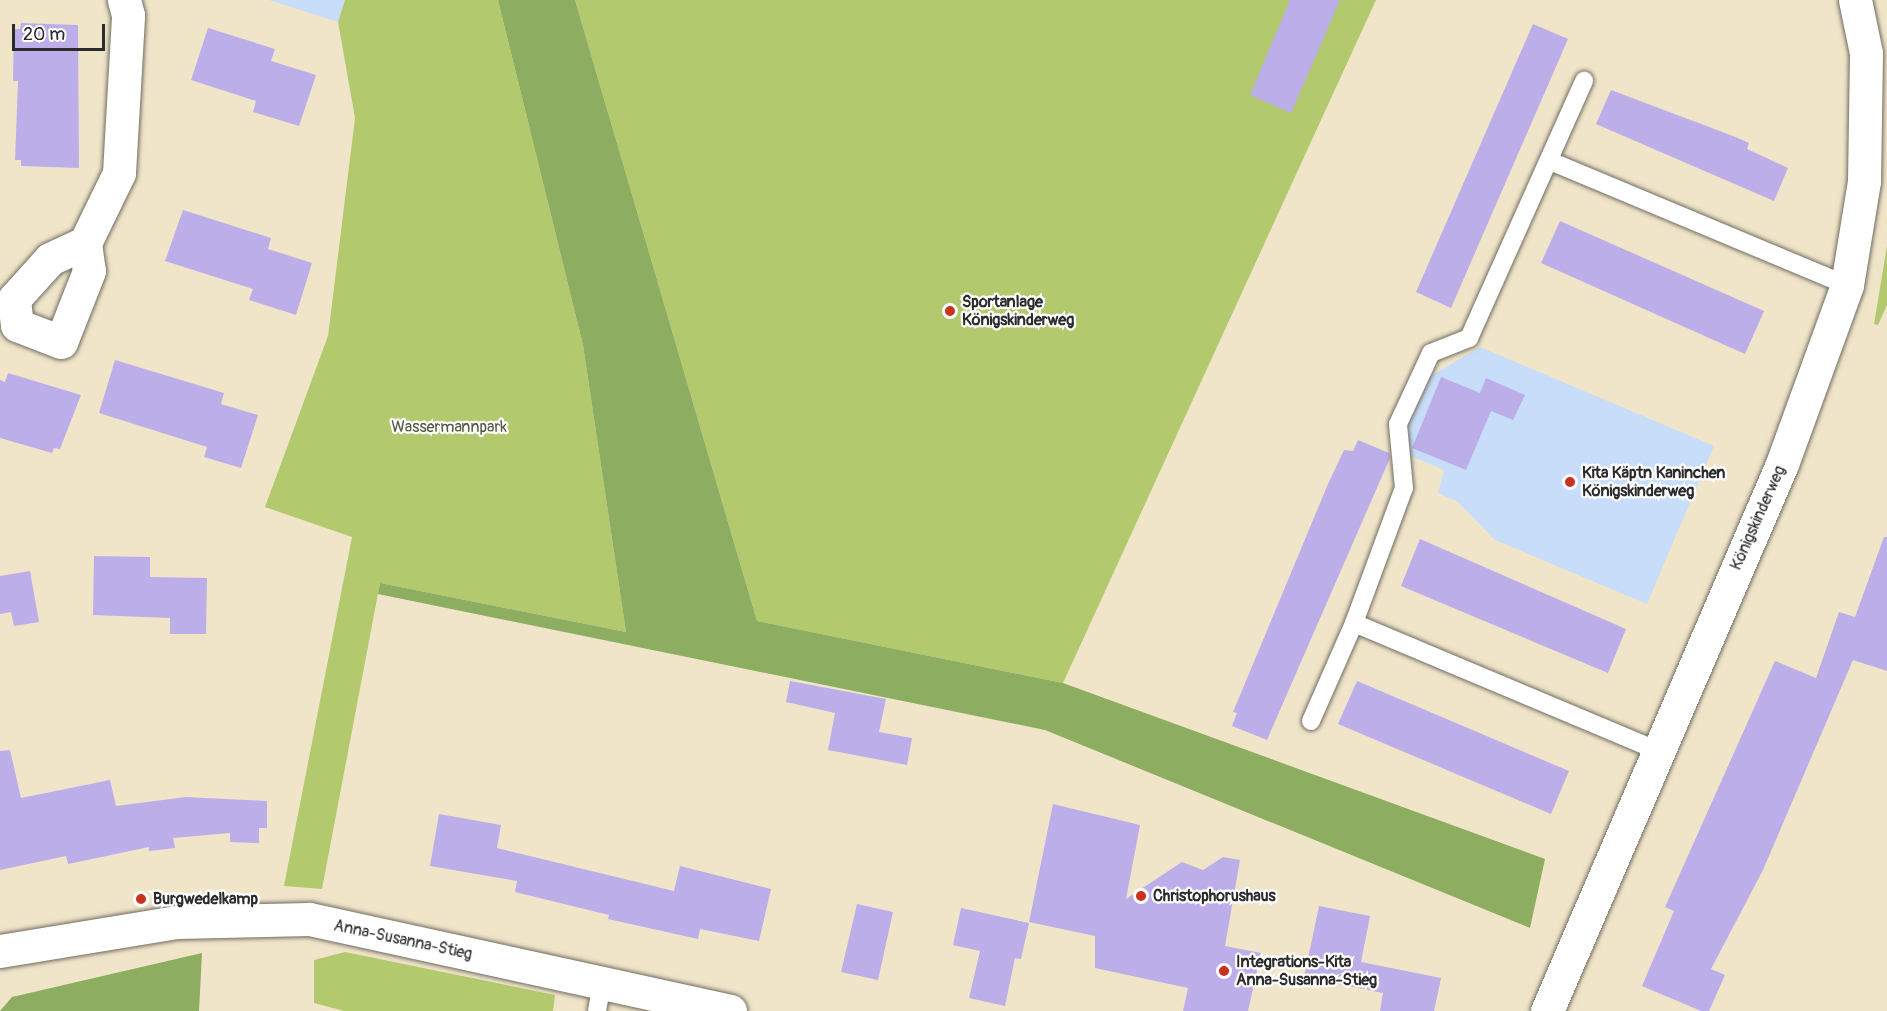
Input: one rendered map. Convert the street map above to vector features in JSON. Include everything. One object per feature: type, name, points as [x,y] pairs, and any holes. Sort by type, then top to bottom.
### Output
[{"type":"street","points":[[84,243],[119,173],[128,15],[124,0]]},
{"type":"street","name":"Königskinderweg","points":[[1547,1011],[1782,464],[1847,285],[1876,185],[1866,53],[1856,0]]},
{"type":"street","name":"Anna-Susanna-Stieg","points":[[0,951],[213,919],[309,919],[599,997],[730,1011]]},
{"type":"street","name":"Anna-Susanna-Stieg","points":[[0,975],[72,939]]},
{"type":"lane","points":[[1311,722],[1354,623],[1404,488],[1398,424],[1431,353],[1469,338],[1584,81]]},
{"type":"lane","points":[[1550,161],[1847,285]]},
{"type":"lane","points":[[1354,623],[1659,751]]},
{"type":"shaded area","points":[[269,0],[345,0],[338,22]]},
{"type":"shaded area","name":"Kita Käptn Kaninchen Königskinderweg","points":[[1480,347],[1714,446],[1647,604],[1495,540],[1458,502],[1438,493],[1444,470],[1409,455],[1399,434],[1431,376]]},
{"type":"green space","name":"Wassermannpark","points":[[345,0],[498,0],[583,345],[626,632],[380,583],[322,889],[284,886],[352,537],[265,507],[328,336],[355,118],[338,22]]},
{"type":"green space","points":[[498,0],[575,0],[757,621],[1063,683],[1545,859],[1530,928],[1045,730],[378,594],[380,583],[626,632],[583,345]]},
{"type":"green space","name":"Sportanlage Königskinderweg","points":[[575,0],[1376,0],[1063,683],[757,621]]},
{"type":"green space","points":[[1887,246],[1887,305],[1878,325],[1874,324]]},
{"type":"green space","points":[[345,952],[555,995],[553,1011],[344,1011],[314,1003],[314,960]]},
{"type":"green space","points":[[202,953],[199,1011],[0,1011],[12,997]]},
{"type":"building","points":[[1290,0],[1340,0],[1291,113],[1250,95]]},
{"type":"building","points":[[21,23],[78,25],[79,168],[21,166],[21,160],[15,160],[18,81],[13,81],[14,29],[20,29]]},
{"type":"building","points":[[1533,24],[1568,39],[1451,308],[1416,292]]},
{"type":"building","points":[[208,28],[275,49],[271,61],[316,75],[299,126],[253,112],[256,101],[191,80]]},
{"type":"building","points":[[1611,90],[1749,143],[1747,149],[1788,168],[1774,201],[1596,124]]},
{"type":"building","points":[[183,210],[271,238],[268,249],[312,263],[296,315],[249,300],[253,289],[165,261]]},
{"type":"building","points":[[1560,221],[1764,311],[1745,354],[1541,263]]},
{"type":"building","points":[[115,360],[224,393],[221,404],[258,415],[241,468],[204,457],[207,447],[99,413]]},
{"type":"building","points":[[8,373],[81,395],[60,449],[54,448],[52,453],[0,438],[0,380],[5,382]]},
{"type":"building","points":[[1441,377],[1480,393],[1486,378],[1525,395],[1513,420],[1491,411],[1466,470],[1412,448]]},
{"type":"building","points":[[1358,440],[1389,453],[1390,458],[1267,740],[1232,726],[1237,713],[1233,712],[1328,484],[1344,450],[1353,451]]},
{"type":"building","points":[[1884,537],[1887,537],[1887,671],[1853,660],[1763,870],[1711,969],[1725,975],[1709,1011],[1701,1011],[1642,986],[1674,911],[1665,907],[1775,661],[1816,678],[1839,612],[1855,617]]},
{"type":"building","points":[[1420,539],[1626,629],[1608,673],[1401,586]]},
{"type":"building","points":[[94,556],[150,557],[150,577],[207,578],[206,634],[170,634],[170,618],[93,615]]},
{"type":"building","points":[[30,571],[39,622],[14,626],[11,612],[0,614],[0,576]]},
{"type":"building","points":[[790,681],[886,699],[879,732],[912,738],[907,765],[828,750],[835,713],[786,702]]},
{"type":"building","points":[[1357,681],[1569,771],[1551,814],[1338,724]]},
{"type":"building","points":[[10,750],[21,798],[110,780],[116,806],[186,797],[267,801],[267,828],[259,828],[259,843],[230,842],[230,833],[173,838],[175,848],[149,851],[149,847],[68,864],[66,856],[0,870],[0,751]]},
{"type":"building","name":"Christophorushaus","points":[[1053,804],[1140,825],[1126,899],[1182,862],[1203,870],[1223,857],[1240,860],[1225,946],[1261,953],[1248,1011],[1183,1011],[1188,988],[1095,968],[1095,936],[1029,922]]},
{"type":"building","points":[[439,814],[501,825],[497,848],[674,891],[680,866],[771,889],[759,941],[700,929],[698,939],[608,919],[609,915],[515,892],[517,881],[430,866]]},
{"type":"building","points":[[857,904],[893,912],[878,980],[841,972]]},
{"type":"building","points":[[1319,906],[1370,916],[1361,962],[1441,978],[1434,1011],[1380,1011],[1383,993],[1304,977]]},
{"type":"building","points":[[961,908],[1029,923],[1021,959],[1015,958],[1005,1006],[969,998],[980,951],[953,945]]},
{"type":"place","name":"Sportanlage Königskinderweg","points":[[950,311]]},
{"type":"place","name":"Kita Käptn Kaninchen Königskinderweg","points":[[1570,482]]},
{"type":"place","name":"Christophorushaus","points":[[1141,896]]},
{"type":"place","name":"Burgwedelkamp","points":[[141,899]]},
{"type":"place","name":"Integrations-Kita Anna-Susanna-Stieg","points":[[1224,971]]}]
